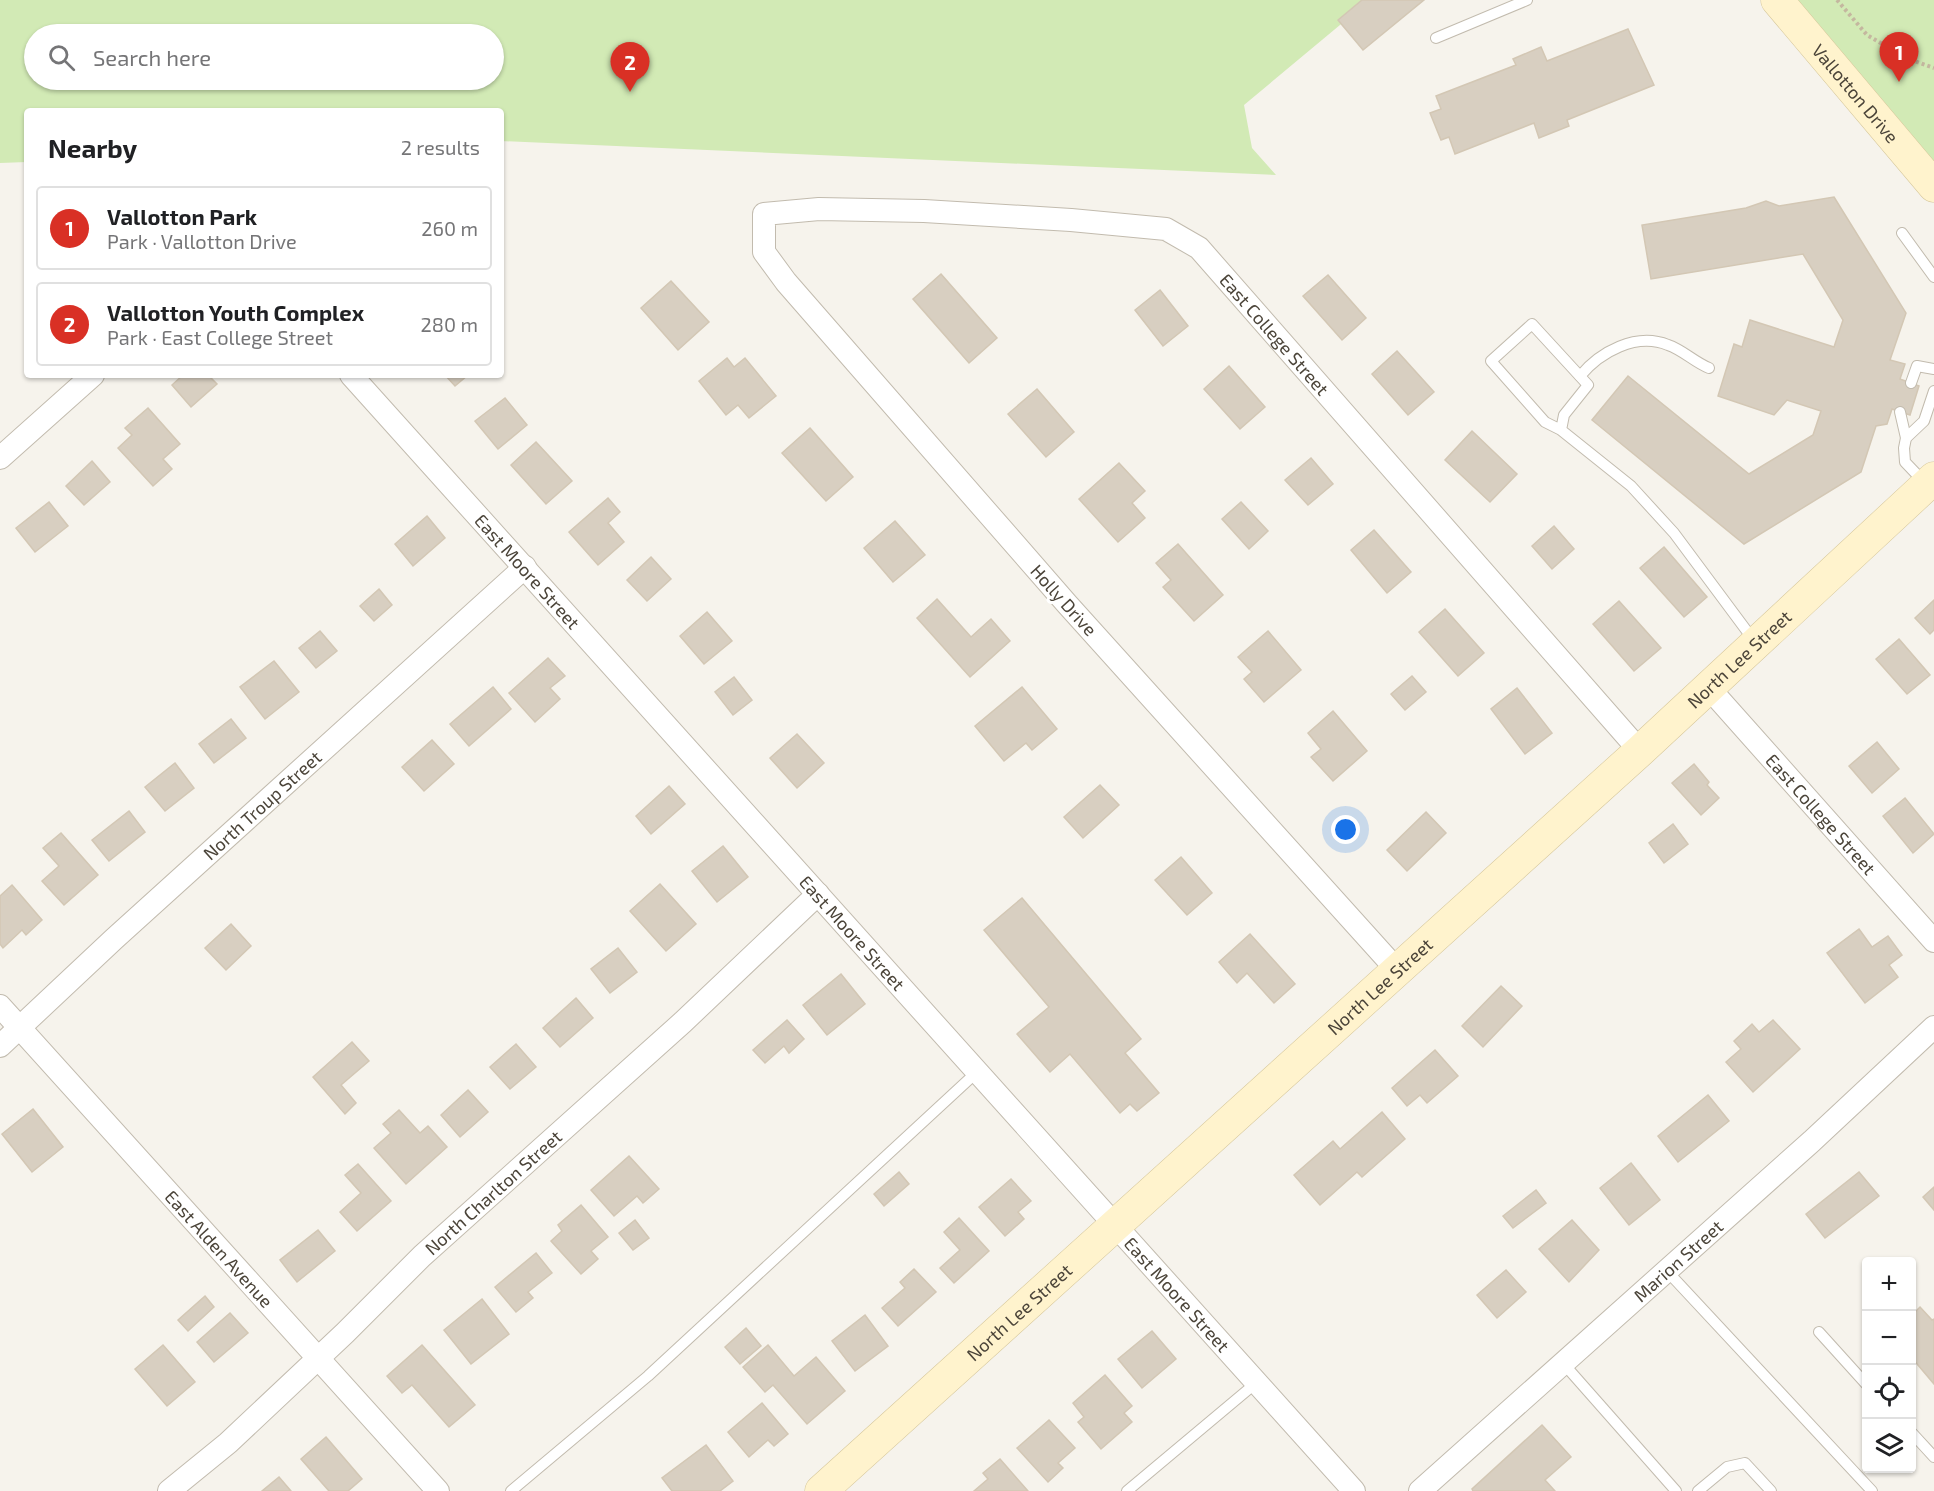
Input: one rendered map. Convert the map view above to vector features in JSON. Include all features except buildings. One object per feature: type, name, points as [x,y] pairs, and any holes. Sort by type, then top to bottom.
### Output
[{"type":"street","name":"Vallotton Drive","points":[[1777,0],[1934,186]]},
{"type":"street","name":"East College Street","points":[[764,214],[819,209],[924,211],[1071,220],[1166,229],[1199,248],[1640,751]]},
{"type":"street","name":"Holly Drive","points":[[764,214],[764,252],[786,282],[1067,604],[1397,970]]},
{"type":"street","points":[[0,458],[90,378]]},
{"type":"street","name":"East Moore Street","points":[[354,378],[978,1071],[1113,1226],[1354,1491]]},
{"type":"street","name":"North Lee Street","points":[[821,1491],[1640,751],[1930,481]]},
{"type":"street","name":"North Troup Street","points":[[0,1047],[525,567]]},
{"type":"street","name":"East College Street","points":[[1708,687],[1934,941]]},
{"type":"street","name":"North Charlton Street","points":[[170,1491],[228,1443],[319,1358],[422,1256],[683,1022],[818,894]]},
{"type":"street","name":"East Alden Avenue","points":[[0,1006],[438,1491]]},
{"type":"street","name":"Marion Street","points":[[1419,1491],[1667,1270],[1934,1027]]},
{"type":"lane","points":[[1436,38],[1527,0]]},
{"type":"lane","points":[[1902,233],[1934,277]]},
{"type":"lane","points":[[1561,430],[1564,415],[1588,385],[1532,324],[1491,361],[1545,422],[1561,430],[1631,486],[1674,533],[1755,642]]},
{"type":"lane","points":[[1580,376],[1604,353],[1644,340],[1668,345],[1695,363],[1709,368]]},
{"type":"lane","points":[[1911,382],[1917,366],[1934,369]]},
{"type":"lane","points":[[1906,438],[1924,421],[1934,391]]},
{"type":"lane","points":[[1900,412],[1906,438],[1905,462],[1930,481]]},
{"type":"lane","points":[[511,1491],[648,1376],[978,1071]]},
{"type":"lane","points":[[1667,1270],[1872,1491]]},
{"type":"lane","points":[[1819,1332],[1862,1380]]},
{"type":"lane","points":[[1563,1363],[1676,1491]]},
{"type":"lane","points":[[1127,1491],[1256,1383]]},
{"type":"lane","points":[[1916,1438],[1934,1457]]},
{"type":"lane","points":[[1698,1491],[1727,1467],[1745,1463],[1771,1491]]},
{"type":"path","points":[[1837,0],[1867,35],[1906,58],[1934,68]]},
{"type":"green space","points":[[0,0],[1370,0],[1244,105],[1252,148],[1276,175],[504,141],[504,108],[24,108],[24,162],[0,163]]},
{"type":"green space","points":[[1796,0],[1934,0],[1934,164]]},
{"type":"place","name":"Vallotton Park","points":[[1899,82]]},
{"type":"place","name":"Vallotton Youth Complex","points":[[630,92]]}]
